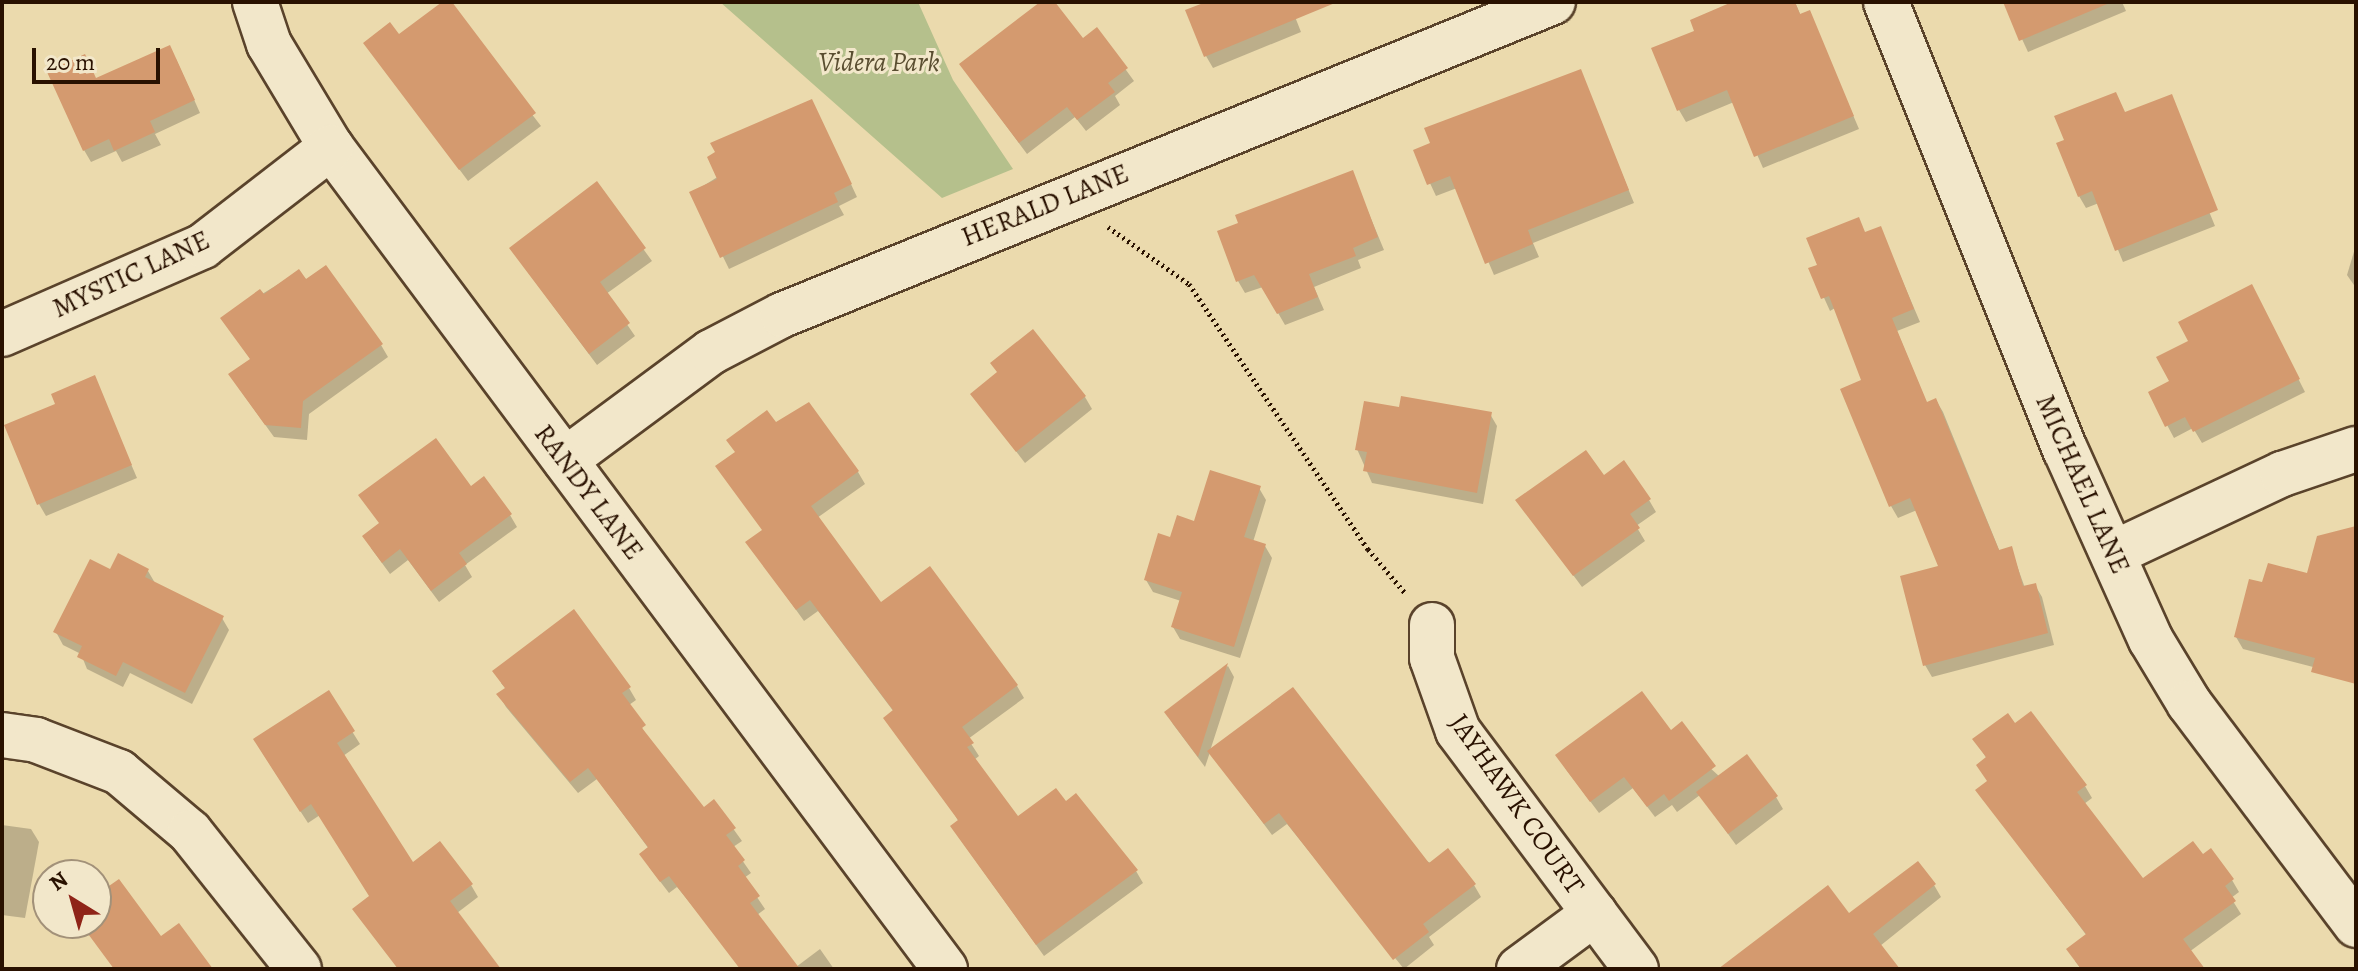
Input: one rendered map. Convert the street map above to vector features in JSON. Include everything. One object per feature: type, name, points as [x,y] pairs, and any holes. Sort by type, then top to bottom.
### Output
[{"type":"street","name":"RANDY LANE","points":[[255,2],[269,44],[331,147],[945,969]]},
{"type":"street","name":"HERALD LANE","points":[[565,460],[711,352],[782,315],[1090,186],[1553,2]]},
{"type":"street","name":"MICHAEL LANE","points":[[1886,2],[2065,449],[2151,640],[2189,703],[2356,925]]},
{"type":"street","name":"MYSTIC LANE","points":[[2,334],[203,246],[331,147]]},
{"type":"street","points":[[2114,553],[2282,474],[2356,449]]},
{"type":"street","name":"JAYHAWK COURT","points":[[1432,625],[1432,658],[1458,731],[1636,969]]},
{"type":"street","points":[[2,735],[36,740],[119,772],[190,832],[299,969]]},
{"type":"street","points":[[1519,969],[1595,913]]},
{"type":"path","points":[[1090,186],[1112,234],[1189,284],[1368,549],[1432,625]]},
{"type":"green space","name":"Videra Park","points":[[720,2],[918,2],[953,80],[1013,169],[942,198]]},
{"type":"building","points":[[442,2],[452,2],[536,113],[459,170],[363,43],[390,22],[399,34]]},
{"type":"building","points":[[1040,2],[1055,2],[1083,38],[1097,27],[1128,68],[1108,83],[1115,92],[1077,120],[1067,107],[1019,143],[959,64]]},
{"type":"building","points":[[1206,2],[1335,3],[1204,57],[1185,10]]},
{"type":"building","points":[[1732,2],[1795,2],[1800,14],[1810,10],[1854,116],[1754,157],[1727,90],[1677,111],[1651,48],[1694,31],[1690,20]]},
{"type":"building","points":[[2003,2],[2112,2],[2019,41]]},
{"type":"building","points":[[170,45],[195,100],[150,121],[155,132],[114,151],[109,139],[83,151],[47,72],[85,54],[96,78]]},
{"type":"building","points":[[1581,69],[1629,190],[1528,230],[1533,244],[1485,264],[1450,176],[1427,185],[1413,150],[1430,143],[1424,128]]},
{"type":"building","points":[[2116,92],[2125,112],[2172,94],[2218,210],[2115,251],[2092,191],[2078,197],[2056,143],[2064,140],[2054,116]]},
{"type":"building","points":[[812,99],[852,184],[834,193],[838,202],[720,258],[689,192],[717,179],[707,157],[715,152],[710,143]]},
{"type":"building","points":[[1353,170],[1378,237],[1353,248],[1356,256],[1309,274],[1318,297],[1277,314],[1254,275],[1236,282],[1217,231],[1238,223],[1235,215]]},
{"type":"building","points":[[597,181],[646,248],[600,282],[630,323],[589,354],[509,248]]},
{"type":"building","points":[[1859,217],[1865,232],[1881,226],[1914,309],[1892,318],[1927,402],[1936,398],[1999,550],[2012,546],[2023,586],[2036,583],[2048,633],[1923,666],[1900,576],[1938,566],[1910,498],[1889,507],[1840,389],[1861,380],[1829,296],[1821,299],[1808,268],[1817,265],[1806,238]]},
{"type":"building","points":[[326,265],[383,344],[303,401],[301,428],[265,425],[228,374],[250,359],[220,318],[260,289],[264,294],[299,269],[306,279]]},
{"type":"building","points":[[2252,284],[2300,379],[2193,432],[2185,417],[2165,427],[2148,392],[2169,381],[2156,357],[2188,341],[2178,322]]},
{"type":"building","points":[[1033,329],[1086,396],[1016,452],[970,394],[997,372],[990,363]]},
{"type":"building","points":[[95,375],[132,465],[37,505],[4,425],[55,404],[51,394]]},
{"type":"building","points":[[1401,396],[1492,412],[1477,493],[1363,471],[1367,452],[1355,450],[1364,401],[1399,407]]},
{"type":"building","points":[[809,402],[859,471],[811,506],[881,602],[930,566],[1018,685],[962,727],[974,743],[967,747],[1018,816],[1056,788],[1066,801],[1076,793],[1138,870],[1036,945],[950,826],[958,820],[883,718],[893,710],[810,600],[796,610],[745,542],[762,530],[715,466],[735,452],[726,440],[767,410],[776,422]]},
{"type":"building","points":[[436,438],[471,486],[484,476],[512,514],[459,553],[467,564],[431,591],[400,549],[382,563],[362,536],[379,523],[358,495]]},
{"type":"building","points":[[1586,450],[1604,475],[1624,460],[1651,499],[1630,514],[1640,528],[1573,576],[1515,500]]},
{"type":"building","points":[[1210,470],[1261,486],[1244,537],[1266,544],[1234,647],[1171,627],[1182,592],[1144,580],[1158,533],[1170,537],[1177,515],[1194,521]]},
{"type":"building","points":[[2356,526],[2356,684],[2311,672],[2315,658],[2234,637],[2249,579],[2262,582],[2268,563],[2307,573],[2317,536]]},
{"type":"building","points":[[118,553],[149,569],[145,577],[224,616],[185,693],[123,662],[116,676],[77,657],[82,646],[53,632],[90,559],[110,569]]},
{"type":"building","points":[[574,609],[631,687],[622,693],[646,725],[642,728],[704,807],[714,799],[736,828],[726,835],[745,860],[738,866],[760,896],[750,903],[800,969],[740,969],[669,876],[660,882],[639,854],[648,847],[588,768],[570,782],[496,694],[505,688],[492,671]]},
{"type":"building","points":[[1228,663],[1198,757],[1164,712]]},
{"type":"building","points":[[1293,687],[1429,863],[1448,848],[1476,884],[1423,924],[1429,932],[1393,960],[1279,813],[1264,824],[1207,751]]},
{"type":"building","points":[[329,690],[355,731],[337,743],[413,862],[440,841],[473,884],[450,901],[501,969],[398,969],[352,909],[369,896],[311,804],[300,812],[253,739]]},
{"type":"building","points":[[1642,691],[1671,730],[1682,721],[1716,766],[1669,801],[1664,794],[1647,807],[1624,777],[1590,802],[1555,755]]},
{"type":"building","points":[[2031,711],[2087,785],[2077,792],[2143,878],[2193,841],[2203,854],[2211,848],[2234,879],[2225,886],[2236,901],[2183,939],[2205,969],[2081,969],[2066,949],[2086,934],[1975,790],[1987,781],[1976,765],[1986,757],[1972,739],[2008,713],[2015,723]]},
{"type":"building","points":[[1747,754],[1778,796],[1728,834],[1696,792]]},
{"type":"building","points":[[1918,861],[1936,884],[1873,934],[1900,969],[1718,969],[1828,885],[1849,913]]},
{"type":"building","points":[[119,879],[161,936],[179,923],[213,969],[114,969],[92,939],[112,939],[112,884]]}]
